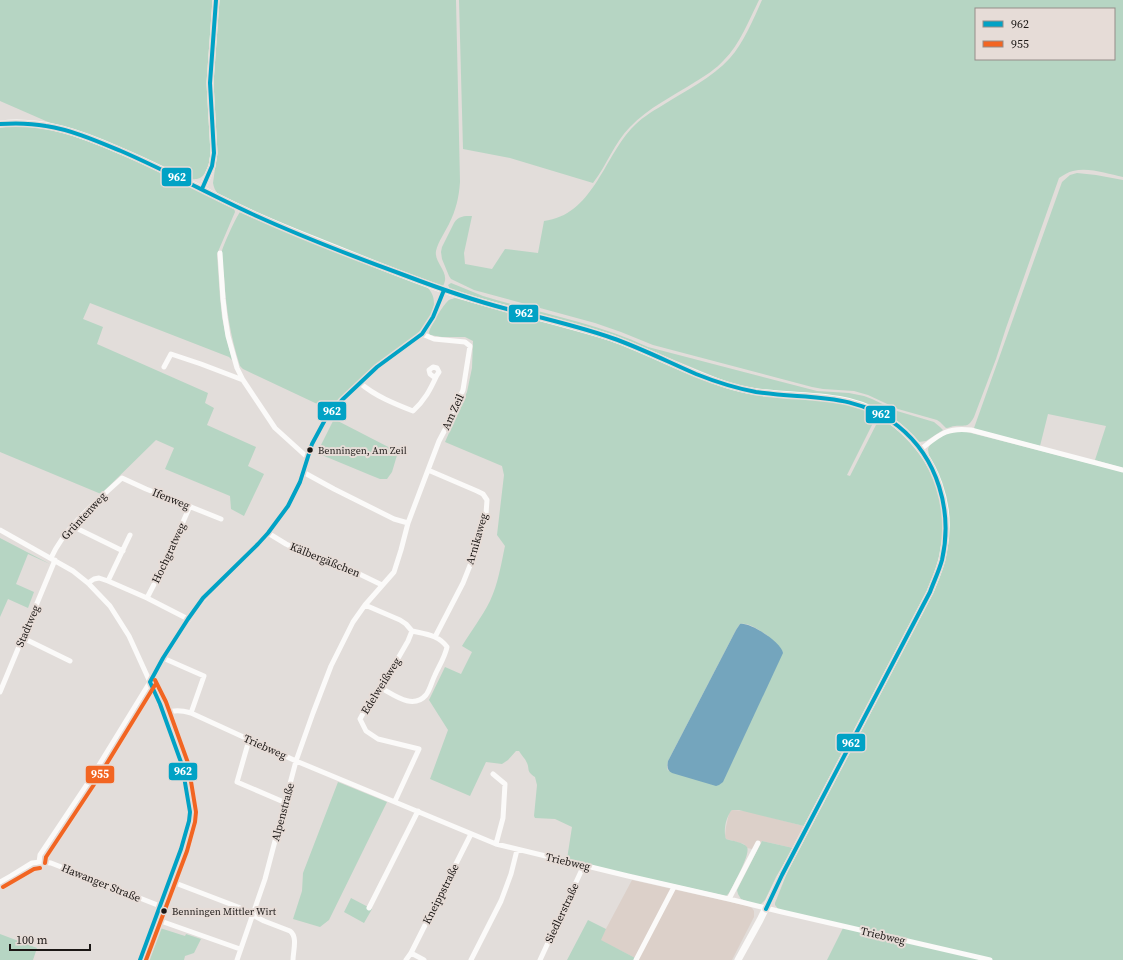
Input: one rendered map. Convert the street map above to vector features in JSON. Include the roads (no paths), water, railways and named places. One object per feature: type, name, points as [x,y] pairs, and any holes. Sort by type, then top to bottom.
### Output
[{"type":"street","points":[[202,189],[212,166],[214,153],[210,83],[216,0]]},
{"type":"street","points":[[0,124],[26,123],[51,126],[100,142],[145,161],[239,208],[389,270],[444,290],[492,305],[590,331],[734,387],[762,393],[826,397],[855,403],[889,418],[921,449],[927,458],[942,491],[945,507],[946,539],[939,570],[930,592],[782,875],[766,909],[738,960]]},
{"type":"street","points":[[220,253],[222,299],[228,336],[237,368],[243,380],[275,428],[307,457]]},
{"type":"street","points":[[0,882],[32,862],[39,862],[40,855],[88,783],[188,619],[211,590],[247,556],[268,533],[290,502],[303,472],[315,437],[326,418],[342,400],[384,362],[422,334],[433,317],[444,290]]},
{"type":"street","name":"Am Zeil","points":[[382,585],[394,572],[402,550],[408,523],[428,470],[439,441],[463,390],[470,346],[465,342],[434,339],[422,334]]},
{"type":"street","points":[[164,367],[171,354],[243,380]]},
{"type":"street","points":[[360,383],[393,403],[413,411],[422,403],[437,375]]},
{"type":"street","points":[[921,449],[945,432],[952,429],[964,429],[1123,470]]},
{"type":"street","name":"Arnikaweg","points":[[428,470],[477,490],[483,494],[487,500],[486,514],[475,553],[463,584],[435,637]]},
{"type":"street","points":[[303,472],[394,519],[408,523]]},
{"type":"street","name":"Ifenweg","points":[[122,478],[221,519]]},
{"type":"street","name":"Grüntenweg","points":[[53,559],[56,547],[72,526],[122,478]]},
{"type":"street","name":"Hochgratweg","points":[[147,598],[165,563],[190,506]]},
{"type":"street","points":[[72,526],[122,551]]},
{"type":"street","points":[[0,530],[53,559],[73,572],[88,583],[110,606],[129,636],[164,713],[182,766],[190,812],[186,836],[140,960]]},
{"type":"street","name":"Kälbergäßchen","points":[[268,533],[304,553],[349,569],[382,585]]},
{"type":"street","points":[[108,581],[130,535]]},
{"type":"street","name":"Stadtweg","points":[[0,692],[23,638],[53,559]]},
{"type":"street","points":[[88,583],[99,578],[108,581],[147,598],[188,619]]},
{"type":"street","name":"Alpenstraße","points":[[237,960],[265,879],[296,761],[331,666],[353,622],[382,585]]},
{"type":"street","points":[[365,605],[400,620],[412,631],[435,637],[443,642],[447,647],[426,695],[419,700],[403,700],[381,688]]},
{"type":"street","name":"Edelweißweg","points":[[395,801],[419,749],[378,739],[366,731],[360,719],[366,708],[381,688],[408,641],[412,631]]},
{"type":"street","points":[[23,638],[70,661]]},
{"type":"street","points":[[163,658],[204,676],[190,713]]},
{"type":"street","name":"Triebweg","points":[[164,713],[174,710],[190,713],[296,761],[496,844],[766,909],[990,960]]},
{"type":"street","points":[[249,740],[237,782],[286,803]]},
{"type":"street","points":[[492,774],[504,784],[503,818],[496,844]]},
{"type":"street","points":[[369,908],[418,811]]},
{"type":"street","name":"Kneippstraße","points":[[406,960],[411,953],[471,834]]},
{"type":"street","points":[[729,899],[758,843]]},
{"type":"street","points":[[471,960],[501,901],[511,874],[517,850]]},
{"type":"street","name":"Hawanger Straße","points":[[39,862],[51,863],[160,906]]},
{"type":"street","name":"Siedlerstraße","points":[[540,960],[584,866]]},
{"type":"street","points":[[170,880],[238,907],[294,934],[293,960]]},
{"type":"street","points":[[636,960],[674,887]]},
{"type":"street","points":[[155,919],[240,949]]},
{"type":"street","points":[[411,953],[424,960]]},
{"type":"water","points":[[740,624],[751,626],[771,638],[783,653],[723,782],[716,786],[672,773],[668,768],[668,761]]},
{"type":"place","name":"Benningen, Am Zeil","points":[[310,450]]},
{"type":"place","name":"Benningen Mittler Wirt","points":[[164,911]]}]
